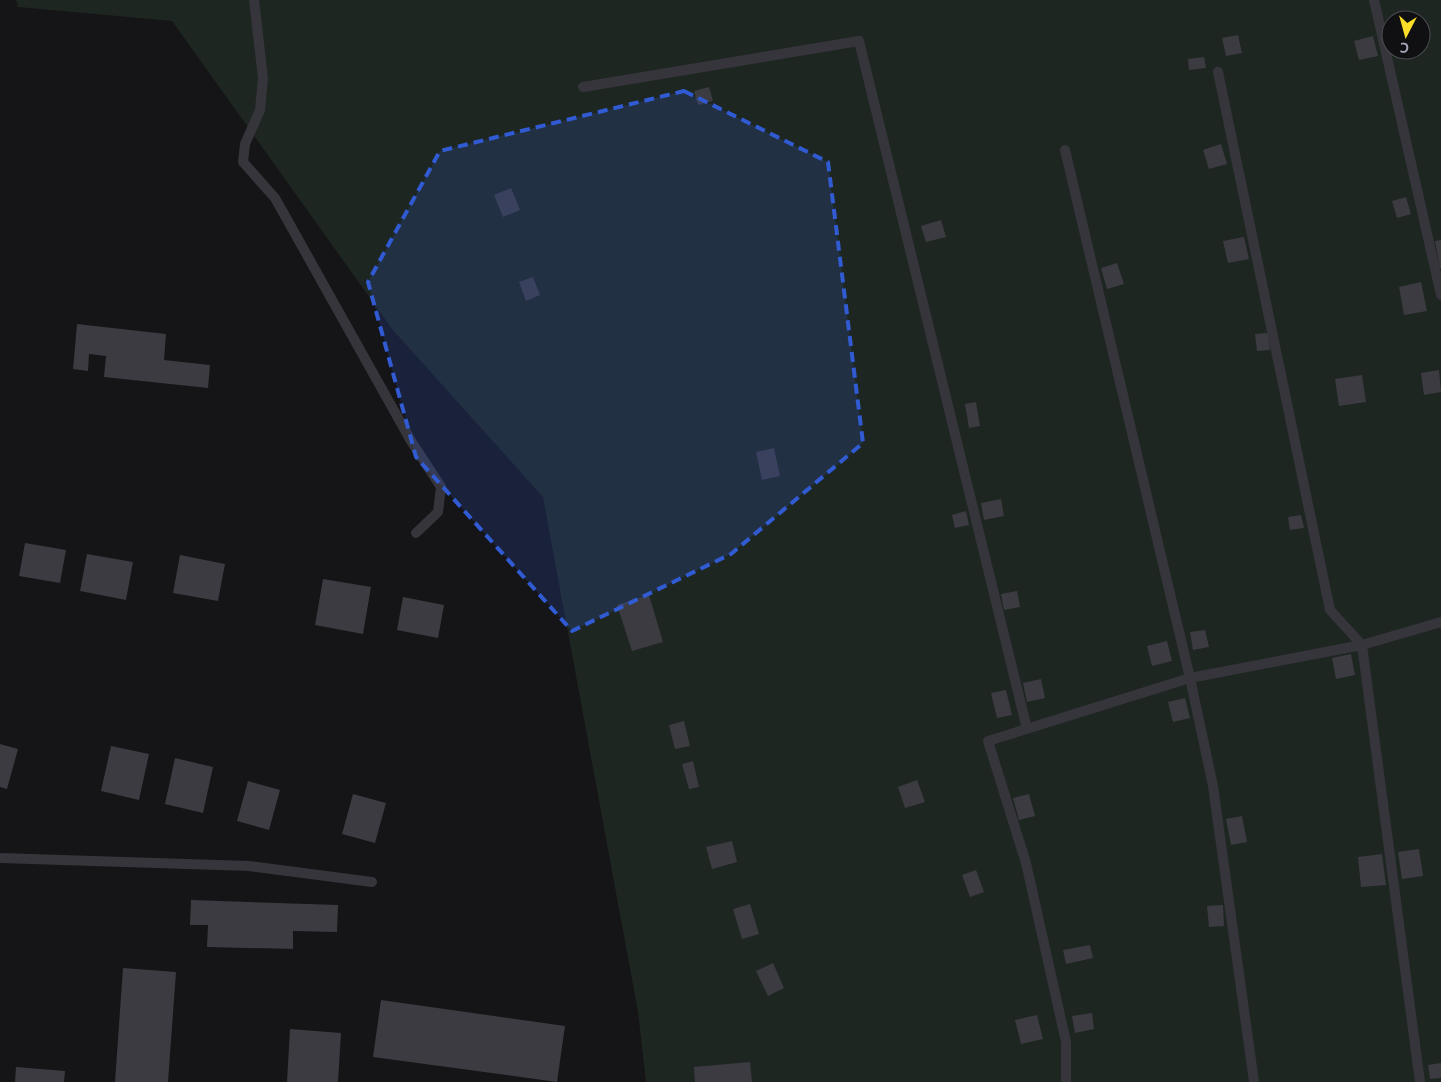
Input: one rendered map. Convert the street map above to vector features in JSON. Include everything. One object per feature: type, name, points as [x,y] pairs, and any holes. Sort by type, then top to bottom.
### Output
[{"type":"lane","points":[[254,0],[263,78],[260,110],[245,144],[243,162],[275,198],[411,441],[441,486],[438,512],[416,533]]},
{"type":"lane","points":[[1374,0],[1441,295]]},
{"type":"lane","points":[[583,87],[859,41],[1027,729]]},
{"type":"lane","points":[[1218,72],[1330,610],[1362,645],[1420,1082]]},
{"type":"lane","points":[[1065,150],[1190,678],[1213,786],[1254,1082]]},
{"type":"lane","points":[[1066,1082],[1066,1042],[1026,863],[988,741],[1190,678],[1362,645],[1441,622]]},
{"type":"lane","points":[[0,858],[248,866],[372,882]]},
{"type":"highlighted area","points":[[684,91],[828,162],[863,443],[731,554],[572,631],[416,457],[368,282],[440,151]]},
{"type":"shaded area","points":[[16,0],[1441,0],[1441,1082],[646,1082],[638,1012],[543,497],[392,329],[172,21],[18,7]]},
{"type":"building","points":[[1238,35],[1242,53],[1226,56],[1222,38]]},
{"type":"building","points":[[1373,36],[1378,56],[1359,60],[1354,41]]},
{"type":"building","points":[[1204,57],[1206,68],[1189,70],[1188,59]]},
{"type":"building","points":[[709,87],[713,101],[698,105],[694,91]]},
{"type":"building","points":[[1221,144],[1227,164],[1209,169],[1203,150]]},
{"type":"building","points":[[511,188],[520,210],[503,217],[494,195]]},
{"type":"building","points":[[1406,197],[1411,214],[1397,218],[1392,201]]},
{"type":"building","points":[[941,220],[946,237],[926,242],[921,226]]},
{"type":"building","points":[[1244,237],[1249,259],[1228,263],[1223,241]]},
{"type":"building","points":[[1441,240],[1441,268],[1440,268],[1435,241]]},
{"type":"building","points":[[1117,263],[1124,284],[1107,289],[1101,268]]},
{"type":"building","points":[[533,277],[540,295],[526,301],[519,282]]},
{"type":"building","points":[[1421,282],[1427,311],[1404,315],[1399,287]]},
{"type":"building","points":[[77,324],[166,334],[164,360],[210,365],[208,388],[104,377],[106,356],[89,354],[88,371],[73,369]]},
{"type":"building","points":[[1268,333],[1270,350],[1257,351],[1255,334]]},
{"type":"building","points":[[1439,370],[1441,392],[1424,395],[1421,373]]},
{"type":"building","points":[[1362,375],[1366,402],[1339,406],[1335,379]]},
{"type":"building","points":[[976,402],[980,426],[969,428],[965,404]]},
{"type":"building","points":[[774,448],[780,476],[762,480],[756,452]]},
{"type":"building","points":[[1001,499],[1004,516],[984,520],[981,503]]},
{"type":"building","points":[[966,511],[969,525],[955,528],[952,515]]},
{"type":"building","points":[[1301,515],[1304,528],[1290,530],[1288,517]]},
{"type":"building","points":[[25,543],[66,550],[60,583],[19,576]]},
{"type":"building","points":[[87,554],[133,562],[126,600],[80,591]]},
{"type":"building","points":[[180,555],[225,564],[218,601],[173,593]]},
{"type":"building","points":[[323,579],[371,587],[363,634],[315,625]]},
{"type":"building","points":[[1017,591],[1020,607],[1004,610],[1001,594]]},
{"type":"building","points":[[649,595],[663,642],[632,651],[617,605]]},
{"type":"building","points":[[403,597],[444,605],[438,638],[397,630]]},
{"type":"building","points":[[1205,630],[1209,647],[1193,650],[1190,632]]},
{"type":"building","points":[[1167,641],[1172,661],[1152,666],[1147,646]]},
{"type":"building","points":[[1351,654],[1355,675],[1336,679],[1332,658]]},
{"type":"building","points":[[1041,679],[1045,698],[1027,702],[1023,683]]},
{"type":"building","points":[[1006,690],[1012,715],[997,718],[991,693]]},
{"type":"building","points":[[1185,698],[1190,718],[1173,722],[1168,702]]},
{"type":"building","points":[[684,721],[690,746],[675,749],[669,725]]},
{"type":"building","points":[[0,744],[18,749],[7,789],[0,787]]},
{"type":"building","points":[[111,746],[149,754],[139,800],[101,791]]},
{"type":"building","points":[[175,758],[213,767],[203,813],[165,804]]},
{"type":"building","points":[[693,761],[699,787],[689,789],[682,764]]},
{"type":"building","points":[[917,780],[925,802],[905,808],[898,787]]},
{"type":"building","points":[[248,781],[280,790],[269,830],[237,821]]},
{"type":"building","points":[[353,794],[386,803],[375,843],[342,834]]},
{"type":"building","points":[[1029,794],[1035,816],[1019,820],[1013,798]]},
{"type":"building","points":[[1242,816],[1247,842],[1231,845],[1226,819]]},
{"type":"building","points":[[732,841],[737,862],[712,869],[706,847]]},
{"type":"building","points":[[1419,849],[1423,876],[1402,879],[1398,852]]},
{"type":"building","points":[[1382,854],[1386,885],[1361,887],[1358,857]]},
{"type":"building","points":[[976,870],[984,892],[970,897],[962,875]]},
{"type":"building","points":[[191,900],[338,905],[337,932],[293,931],[293,949],[207,947],[208,925],[190,925]]},
{"type":"building","points":[[750,904],[759,934],[742,939],[733,909]]},
{"type":"building","points":[[1223,905],[1224,926],[1209,927],[1207,906]]},
{"type":"building","points":[[1090,945],[1093,958],[1066,964],[1063,950]]},
{"type":"building","points":[[773,963],[784,988],[768,996],[756,971]]},
{"type":"building","points":[[123,968],[176,972],[168,1082],[115,1082]]},
{"type":"building","points":[[381,1000],[565,1026],[557,1082],[373,1057]]},
{"type":"building","points":[[1092,1013],[1094,1029],[1075,1033],[1072,1016]]},
{"type":"building","points":[[1037,1015],[1043,1039],[1021,1044],[1015,1020]]},
{"type":"building","points":[[290,1029],[341,1033],[338,1082],[287,1082]]},
{"type":"building","points":[[750,1062],[752,1082],[695,1082],[694,1067]]},
{"type":"building","points":[[1441,1063],[1441,1078],[1430,1079],[1428,1065]]},
{"type":"building","points":[[16,1067],[65,1071],[64,1082],[15,1082]]}]
